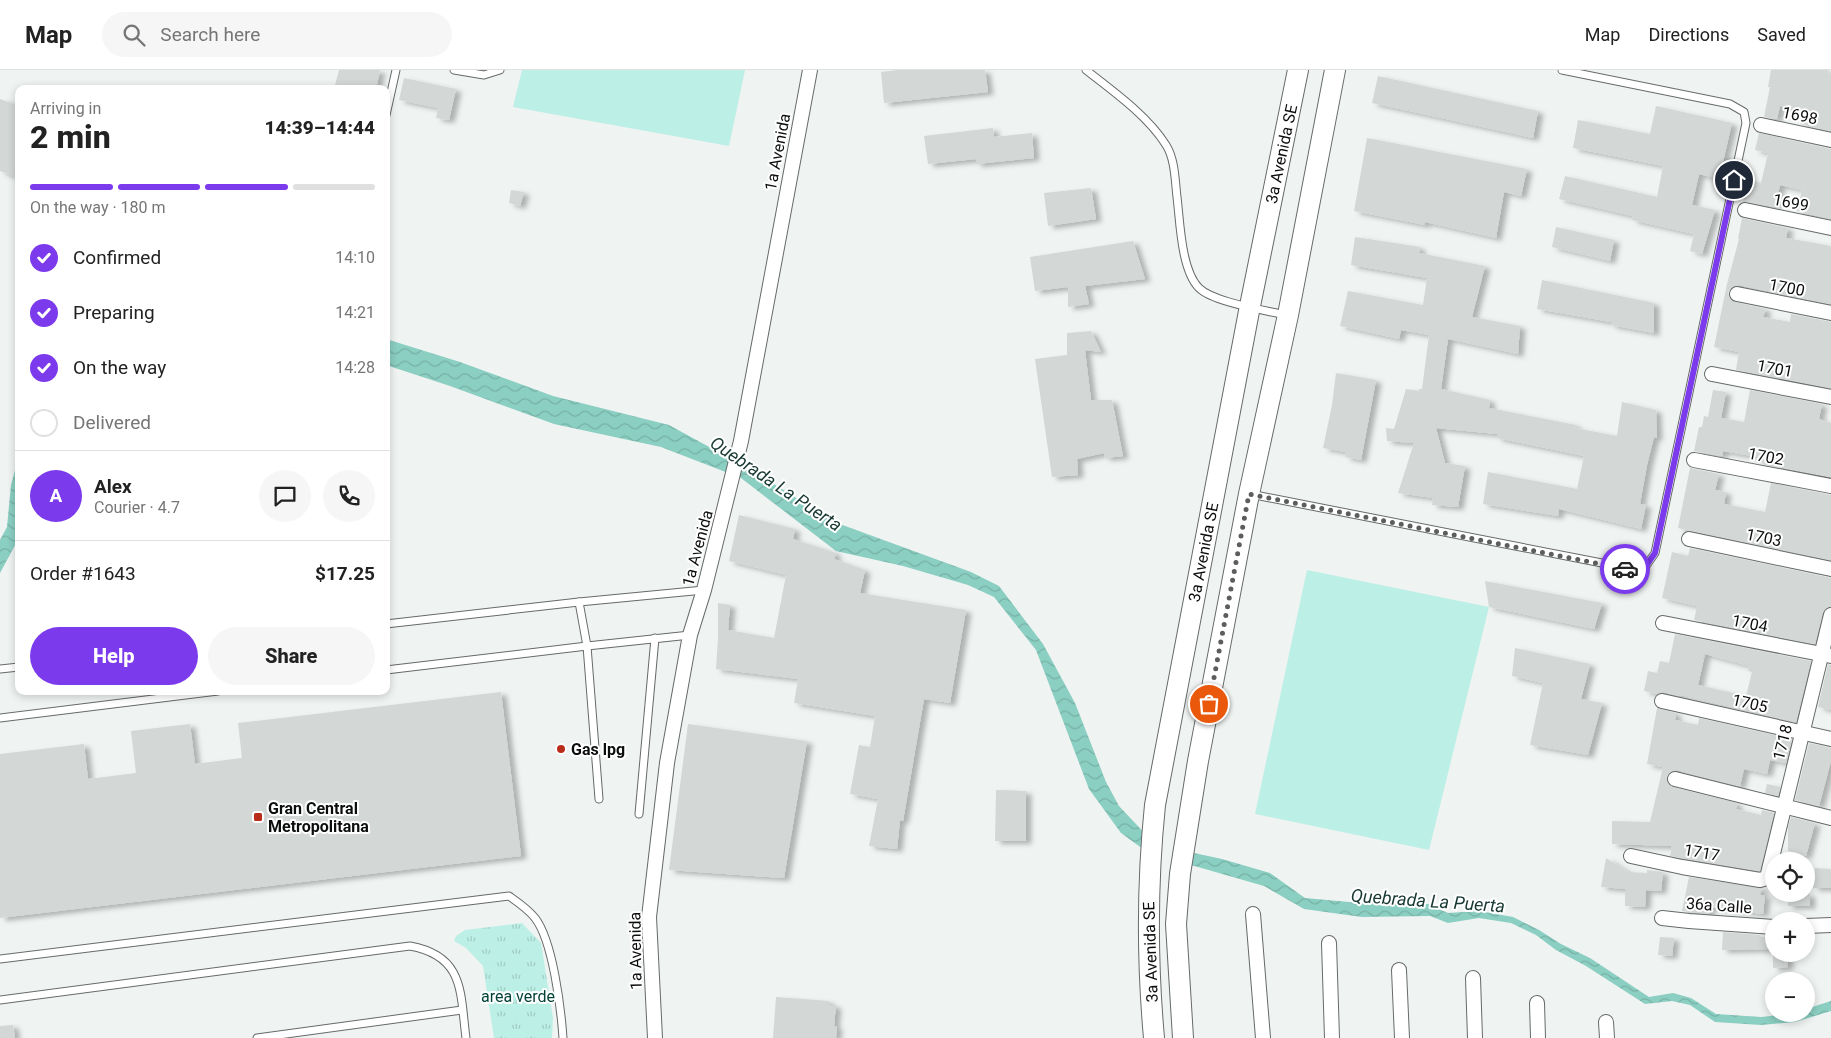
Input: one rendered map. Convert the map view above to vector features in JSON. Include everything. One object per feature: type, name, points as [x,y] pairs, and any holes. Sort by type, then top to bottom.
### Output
[{"type":"street","name":"1a Avenida","points":[[655,1038],[650,917],[667,763],[690,635],[704,590],[741,441],[810,70]]},
{"type":"street","name":"3a Avenida SE","points":[[1154,1038],[1148,898],[1150,853],[1156,805],[1250,306],[1298,70]]},
{"type":"street","name":"3a Avenida SE","points":[[1183,1038],[1176,924],[1180,874],[1198,761],[1249,494],[1288,315],[1335,70]]},
{"type":"street","name":"1698","points":[[1761,125],[1831,140]]},
{"type":"street","name":"1699","points":[[1745,210],[1831,228]]},
{"type":"street","name":"1700","points":[[1737,294],[1831,313]]},
{"type":"street","name":"1701","points":[[1712,374],[1831,397]]},
{"type":"street","name":"1702","points":[[1694,460],[1831,486]]},
{"type":"street","name":"1703","points":[[1689,539],[1831,569]]},
{"type":"street","name":"1718","points":[[1774,852],[1802,733],[1826,655],[1831,615]]},
{"type":"street","name":"1704","points":[[1663,623],[1826,655]]},
{"type":"street","name":"1705","points":[[1662,701],[1831,739]]},
{"type":"street","points":[[1675,779],[1831,818]]},
{"type":"street","name":"1717","points":[[1630,856],[1682,867],[1760,880],[1765,879]]},
{"type":"street","points":[[1253,914],[1263,1038]]},
{"type":"street","name":"36a Calle","points":[[1662,918],[1689,922],[1765,926]]},
{"type":"street","points":[[1815,926],[1831,925]]},
{"type":"street","points":[[1330,943],[1332,1038]]},
{"type":"street","points":[[1399,970],[1402,1038]]},
{"type":"street","points":[[1474,978],[1475,1038]]},
{"type":"street","points":[[1537,1004],[1538,1038]]},
{"type":"street","points":[[1606,1022],[1607,1038]]},
{"type":"lane","points":[[390,96],[396,70]]},
{"type":"lane","points":[[454,70],[484,75],[500,70]]},
{"type":"lane","points":[[1086,70],[1128,104],[1167,146],[1174,171],[1188,271],[1199,288],[1222,300],[1288,315]]},
{"type":"lane","points":[[1249,494],[1641,573],[1655,553],[1746,123],[1744,112],[1730,104],[1562,70]]},
{"type":"lane","points":[[390,624],[704,590]]},
{"type":"lane","points":[[579,602],[587,646],[599,799]]},
{"type":"lane","points":[[390,670],[690,635]]},
{"type":"lane","points":[[639,814],[655,638]]},
{"type":"lane","points":[[0,669],[15,667]]},
{"type":"lane","points":[[0,718],[186,695]]},
{"type":"lane","points":[[0,959],[509,896],[522,904],[537,920],[551,954],[562,1038]]},
{"type":"lane","points":[[0,1000],[410,946],[426,949],[442,958],[453,970],[460,987],[466,1038]]},
{"type":"lane","points":[[258,1038],[462,1010]]},
{"type":"green space","points":[[522,70],[745,70],[729,146],[513,107]]},
{"type":"green space","points":[[1307,570],[1489,607],[1429,850],[1255,814]]},
{"type":"green space","name":"area verde","points":[[522,923],[541,943],[553,1018],[552,1038],[494,1038],[483,966],[466,948],[454,941],[456,936],[465,930]]},
{"type":"water","points":[[390,340],[460,362],[553,396],[669,425],[746,467],[837,523],[971,572],[999,586],[1043,644],[1075,703],[1106,782],[1119,806],[1152,841],[1143,849],[1121,833],[1089,789],[1036,650],[994,597],[968,585],[903,566],[836,551],[741,478],[661,447],[554,424],[390,366]]},
{"type":"water","points":[[15,470],[15,545],[0,573],[0,540],[7,527],[11,485]]},
{"type":"water","points":[[1194,853],[1270,873],[1305,898],[1360,903],[1428,904],[1448,913],[1479,911],[1513,917],[1590,958],[1649,997],[1673,993],[1691,998],[1716,1014],[1765,1017],[1765,1022],[1795,1022],[1761,1025],[1715,1022],[1690,1005],[1672,1001],[1645,1004],[1586,966],[1556,950],[1536,935],[1511,923],[1479,918],[1448,923],[1430,916],[1362,917],[1304,909],[1264,886],[1191,865],[1188,858]]},
{"type":"water","points":[[1831,1001],[1831,1011],[1815,1016],[1815,1006]]},
{"type":"building","points":[[339,70],[380,70],[377,85],[335,85]]},
{"type":"building","points":[[898,70],[985,70],[988,92],[884,103],[881,72]]},
{"type":"building","points":[[1771,70],[1829,70],[1828,73],[1831,74],[1831,131],[1800,124],[1803,111],[1780,106],[1777,119],[1764,117],[1770,87],[1768,87]]},
{"type":"building","points":[[1378,76],[1538,111],[1533,138],[1372,103]]},
{"type":"building","points":[[404,78],[456,89],[449,120],[436,118],[438,108],[399,100]]},
{"type":"building","points":[[0,99],[15,105],[15,177],[0,171]]},
{"type":"building","points":[[1656,106],[1732,123],[1719,179],[1699,174],[1692,205],[1715,210],[1702,254],[1690,251],[1694,234],[1632,220],[1633,216],[1559,199],[1565,176],[1657,197],[1663,166],[1573,148],[1578,120],[1650,134]]},
{"type":"building","points":[[993,128],[994,137],[1032,133],[1034,158],[976,164],[976,159],[928,164],[924,136]]},
{"type":"building","points":[[1759,133],[1831,149],[1831,219],[1797,211],[1802,190],[1780,185],[1775,207],[1743,202],[1748,180],[1761,183],[1768,153],[1755,150]]},
{"type":"building","points":[[1367,138],[1527,169],[1521,196],[1504,192],[1496,238],[1425,222],[1425,225],[1354,211]]},
{"type":"building","points":[[1091,188],[1096,219],[1048,226],[1044,193]]},
{"type":"building","points":[[511,190],[524,192],[520,206],[509,203]]},
{"type":"building","points":[[1742,218],[1788,228],[1786,238],[1831,246],[1831,304],[1739,285],[1731,288],[1728,293],[1731,300],[1735,302],[1766,309],[1763,317],[1790,322],[1791,314],[1831,322],[1831,388],[1736,370],[1739,352],[1714,347],[1727,284],[1739,239]]},
{"type":"building","points":[[1556,227],[1614,240],[1610,261],[1552,247]]},
{"type":"building","points":[[1355,237],[1420,247],[1419,253],[1485,266],[1472,317],[1520,326],[1518,354],[1448,339],[1441,389],[1490,400],[1489,408],[1576,425],[1575,428],[1617,436],[1622,402],[1656,410],[1657,438],[1654,437],[1640,504],[1646,505],[1641,529],[1559,509],[1558,516],[1483,504],[1488,472],[1577,489],[1584,456],[1497,438],[1497,434],[1436,428],[1445,463],[1465,466],[1458,507],[1432,505],[1433,498],[1398,493],[1414,443],[1387,441],[1386,428],[1394,429],[1406,389],[1419,391],[1419,389],[1422,389],[1429,335],[1401,330],[1399,339],[1340,326],[1348,291],[1423,305],[1427,278],[1351,265]]},
{"type":"building","points":[[1133,241],[1145,279],[1085,286],[1089,304],[1068,307],[1068,287],[1035,291],[1030,257]]},
{"type":"building","points":[[1542,280],[1654,303],[1654,333],[1611,325],[1611,322],[1537,309]]},
{"type":"building","points":[[1091,331],[1101,352],[1085,350],[1091,400],[1112,400],[1123,456],[1105,458],[1104,453],[1077,459],[1078,475],[1052,477],[1035,359],[1067,355],[1067,333]]},
{"type":"building","points":[[1336,373],[1376,380],[1361,460],[1345,457],[1346,452],[1323,448],[1332,405]]},
{"type":"building","points":[[1713,390],[1726,392],[1721,418],[1744,422],[1750,390],[1822,404],[1819,419],[1831,423],[1831,477],[1774,466],[1775,464],[1757,461],[1758,457],[1723,451],[1722,456],[1694,451],[1699,427],[1702,427],[1704,416],[1708,417]]},
{"type":"building","points":[[1690,468],[1719,474],[1715,490],[1726,492],[1724,504],[1765,512],[1771,483],[1831,495],[1831,560],[1678,528]]},
{"type":"building","points":[[739,515],[795,529],[793,539],[836,553],[834,559],[865,570],[860,593],[966,610],[950,703],[924,699],[903,821],[900,820],[897,849],[869,846],[878,799],[850,794],[859,745],[870,747],[875,716],[794,703],[798,679],[716,669],[718,603],[730,605],[728,630],[774,638],[786,575],[729,561]]},
{"type":"building","points":[[1690,548],[1831,578],[1831,606],[1823,612],[1815,644],[1694,620],[1697,606],[1662,598],[1672,552],[1688,556]]},
{"type":"building","points":[[1485,581],[1602,603],[1594,629],[1489,607]]},
{"type":"building","points":[[1675,634],[1811,661],[1796,722],[1680,695],[1663,692],[1656,694],[1644,691],[1648,671],[1657,673],[1660,661],[1669,663]],"holes":[[[1705,654],[1749,666],[1748,671],[1752,672],[1746,696],[1698,685]]]},
{"type":"building","points":[[1515,648],[1590,664],[1581,699],[1602,703],[1588,755],[1530,745],[1543,683],[1512,676]]},
{"type":"building","points":[[1828,664],[1831,665],[1831,710],[1818,707]]},
{"type":"building","name":"Gran Central Metropolitana","points":[[501,692],[521,856],[0,918],[0,754],[84,744],[88,779],[136,773],[131,731],[190,724],[195,764],[242,758],[238,723]]},
{"type":"building","points":[[1657,708],[1676,713],[1675,720],[1698,725],[1699,718],[1792,739],[1786,763],[1770,760],[1767,774],[1744,769],[1740,786],[1677,770],[1669,773],[1666,777],[1669,785],[1672,787],[1737,803],[1736,809],[1761,815],[1762,810],[1774,813],[1760,871],[1670,856],[1672,846],[1612,844],[1612,821],[1650,822],[1663,767],[1647,764]]},
{"type":"building","points":[[688,724],[807,741],[784,878],[669,870]]},
{"type":"building","points":[[1809,743],[1831,748],[1831,761],[1819,806],[1795,800]]},
{"type":"building","points":[[1767,784],[1780,787],[1778,796],[1765,793]]},
{"type":"building","points":[[996,790],[1026,791],[1026,841],[995,841]]},
{"type":"building","points":[[1791,817],[1815,823],[1807,852],[1788,851],[1788,827]]},
{"type":"building","points":[[1606,858],[1628,872],[1647,873],[1647,870],[1663,872],[1661,891],[1646,890],[1645,907],[1625,906],[1625,889],[1601,887]]},
{"type":"building","points":[[1815,868],[1831,869],[1831,888],[1815,888]]},
{"type":"building","points":[[1689,877],[1762,888],[1760,895],[1765,895],[1763,914],[1710,907],[1709,914],[1682,911]]},
{"type":"building","points":[[1788,902],[1810,902],[1810,906],[1788,906]]},
{"type":"building","points":[[1723,932],[1765,937],[1765,949],[1722,950]]},
{"type":"building","points":[[1660,937],[1674,938],[1672,956],[1658,955]]},
{"type":"building","points":[[1773,962],[1788,962],[1788,967],[1773,968]]},
{"type":"building","points":[[776,997],[829,1001],[829,1005],[836,1005],[834,1026],[837,1026],[836,1038],[773,1038]]},
{"type":"building","points":[[13,1025],[15,1038],[0,1038],[0,1026]]},
{"type":"way so far","points":[[1209,704],[1249,494],[1625,569]]},
{"type":"place","name":"Gas lpg","points":[[561,749]]},
{"type":"place","name":"Gran Central Metropolitana","points":[[258,817]]},
{"type":"route","points":[[1625,569],[1641,573],[1655,553],[1734,180]]},
{"type":"water label","name":"Quebrada La Puerta","points":[[776,484]]},
{"type":"water label","name":"Quebrada La Puerta","points":[[1428,901]]}]
